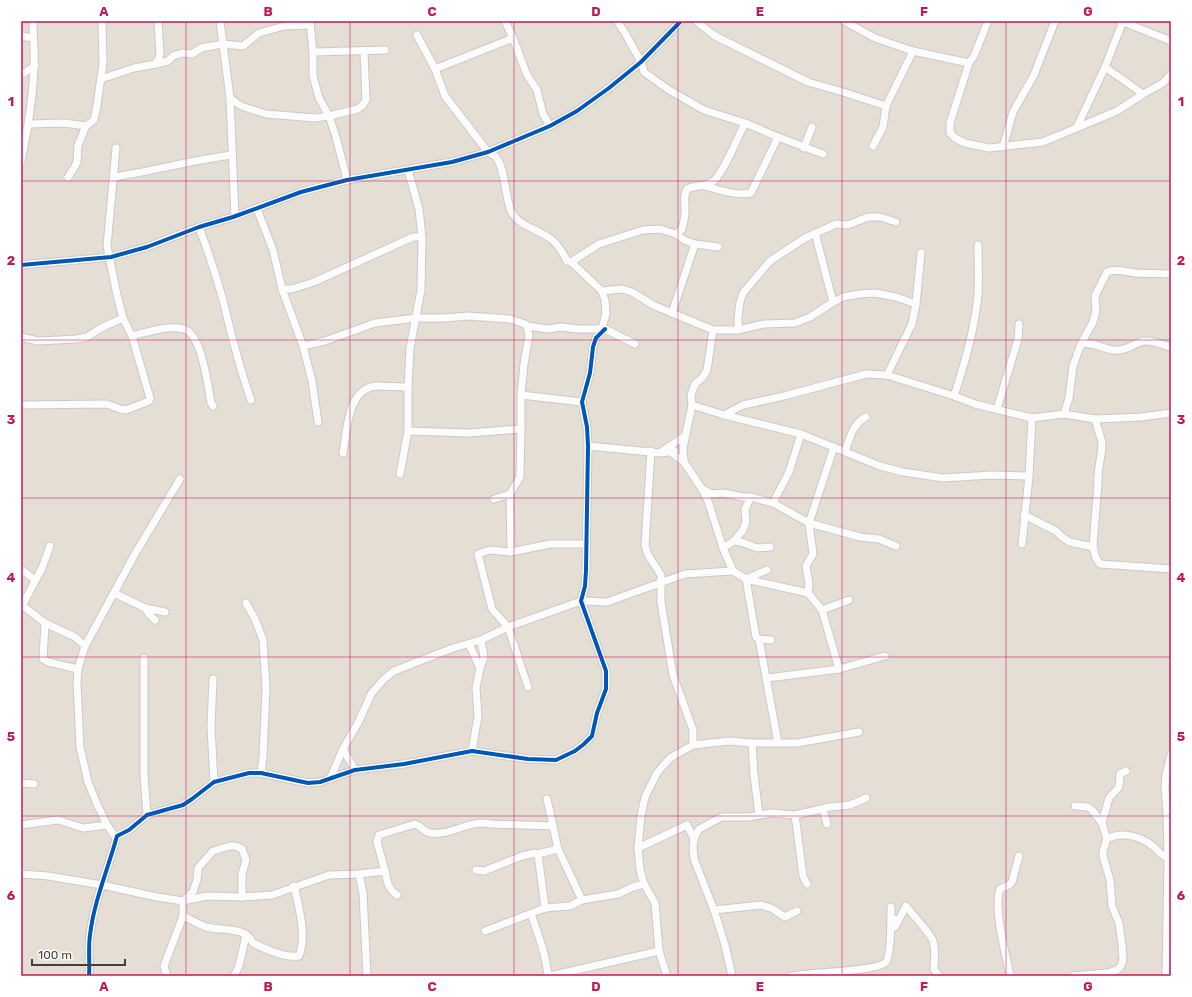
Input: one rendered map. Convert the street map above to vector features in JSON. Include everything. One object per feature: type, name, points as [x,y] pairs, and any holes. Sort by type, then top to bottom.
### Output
[{"type":"street","points":[[21,162],[29,124],[35,66],[33,38],[34,21]]},
{"type":"street","points":[[68,177],[77,162],[78,146],[86,126],[94,120],[98,105],[103,63],[102,21]]},
{"type":"street","points":[[156,64],[160,55],[158,21]]},
{"type":"street","points":[[220,21],[230,98],[235,216]]},
{"type":"street","points":[[504,21],[513,38],[527,75],[537,90],[543,114],[550,126]]},
{"type":"street","points":[[617,21],[641,62],[644,72],[669,90],[704,110],[745,123],[804,148],[823,154]]},
{"type":"street","points":[[21,264],[111,257],[147,247],[199,227],[235,216],[301,192],[347,180],[452,162],[488,152],[550,126],[577,111],[641,62],[681,21]]},
{"type":"street","points":[[696,21],[715,36],[808,82],[886,106]]},
{"type":"street","points":[[844,21],[876,38],[913,51],[968,63]]},
{"type":"street","points":[[988,21],[974,56],[968,63],[950,123],[950,133],[955,138],[965,143],[989,148],[1043,142],[1117,111],[1142,94],[1164,83],[1171,74]]},
{"type":"street","points":[[1003,146],[1013,112],[1034,75],[1055,21]]},
{"type":"street","points":[[1077,127],[1105,67],[1122,21],[1171,41]]},
{"type":"street","points":[[101,78],[134,68],[168,61],[173,56],[182,53],[192,54],[201,48],[223,44],[243,46],[259,33],[284,26],[310,23],[314,76],[319,98],[329,116],[347,180]]},
{"type":"street","points":[[417,35],[436,69],[445,96],[488,152],[496,158],[502,174],[510,210],[523,224],[544,234],[552,240],[560,249],[567,261],[571,262],[602,291],[605,300],[606,314],[602,328],[605,329]]},
{"type":"street","points":[[21,36],[33,38]]},
{"type":"street","points":[[436,69],[513,38]]},
{"type":"street","points":[[313,52],[385,50]]},
{"type":"street","points":[[230,98],[241,106],[266,114],[315,118],[358,109],[366,100],[364,51]]},
{"type":"street","points":[[874,146],[883,127],[886,106],[913,51]]},
{"type":"street","points":[[21,72],[24,73],[35,66]]},
{"type":"street","points":[[1105,67],[1142,94]]},
{"type":"street","points":[[29,124],[64,123],[86,126]]},
{"type":"street","points":[[705,186],[713,182],[724,167],[745,123]]},
{"type":"street","points":[[804,148],[812,127]]},
{"type":"street","points":[[676,234],[682,229],[685,208],[684,194],[687,189],[692,186],[705,186],[728,192],[745,194],[751,193],[778,137]]},
{"type":"street","points":[[21,405],[107,404],[126,410],[149,401],[150,398],[132,336],[123,318],[108,246],[116,148]]},
{"type":"street","points":[[114,177],[141,173],[204,158],[232,155]]},
{"type":"street","points":[[400,474],[408,431],[410,348],[421,290],[422,237],[419,210],[408,170]]},
{"type":"street","points":[[257,208],[273,250],[282,288],[303,346],[312,382],[318,422]]},
{"type":"street","points":[[738,330],[740,302],[743,293],[770,261],[805,238],[836,224],[848,225],[868,217],[880,217],[896,222]]},
{"type":"street","points":[[199,227],[212,263],[243,379],[251,400]]},
{"type":"street","points":[[571,262],[599,244],[644,230],[660,229],[676,234],[684,240],[695,244],[718,247]]},
{"type":"street","points":[[815,233],[834,302]]},
{"type":"street","points":[[282,288],[292,289],[314,282],[413,237],[422,237]]},
{"type":"street","points":[[672,313],[695,244]]},
{"type":"street","points":[[954,396],[963,370],[973,329],[978,294],[978,245]]},
{"type":"street","points":[[887,375],[912,324],[922,253]]},
{"type":"street","points":[[1064,414],[1069,398],[1073,366],[1081,344],[1093,322],[1096,311],[1095,296],[1107,272],[1111,270],[1122,270],[1136,273],[1171,274]]},
{"type":"street","points":[[602,291],[622,289],[632,292],[653,305],[713,330],[738,330],[764,324],[794,323],[810,317],[843,297],[859,294],[875,293],[896,297],[916,304]]},
{"type":"street","points":[[303,346],[325,341],[375,324],[416,318],[468,316],[510,319],[527,326],[548,329],[561,327],[578,329],[605,329],[635,344]]},
{"type":"street","points":[[21,337],[38,341],[82,338],[87,337],[101,328],[123,318]]},
{"type":"street","points":[[997,409],[1018,339],[1018,324]]},
{"type":"street","points":[[510,552],[510,494],[520,477],[522,429],[521,395],[529,336],[527,326]]},
{"type":"street","points":[[132,336],[166,329],[185,329],[189,332],[197,341],[201,353],[211,403],[213,406]]},
{"type":"street","points":[[89,976],[89,937],[94,911],[117,836],[129,830],[146,815],[183,804],[214,782],[249,773],[261,773],[308,783],[320,782],[355,770],[404,764],[472,750],[528,759],[556,760],[575,751],[592,736],[597,713],[606,689],[606,671],[581,601],[585,586],[588,446],[587,427],[582,402],[590,373],[593,347],[596,338],[605,329]]},
{"type":"street","points":[[684,462],[683,448],[692,406],[691,395],[695,384],[704,377],[707,370],[713,330]]},
{"type":"street","points":[[1081,344],[1088,342],[1115,351],[1142,341],[1157,342],[1171,347]]},
{"type":"street","points":[[724,416],[743,405],[784,396],[866,374],[887,375],[975,404],[1032,418],[1064,414],[1095,419],[1141,417],[1171,413]]},
{"type":"street","points":[[343,453],[352,406],[358,395],[367,389],[376,386],[408,387]]},
{"type":"street","points":[[521,395],[582,402]]},
{"type":"street","points":[[692,406],[724,416],[801,434],[880,466],[903,472],[943,478],[991,475],[1029,476]]},
{"type":"street","points":[[845,451],[854,428],[860,420],[866,416]]},
{"type":"street","points":[[1022,544],[1029,476],[1032,418]]},
{"type":"street","points":[[1095,419],[1102,443],[1101,460],[1097,475],[1098,482],[1093,547],[1096,558],[1100,564],[1171,569]]},
{"type":"street","points":[[408,431],[469,432],[522,429]]},
{"type":"street","points":[[773,503],[789,472],[801,434]]},
{"type":"street","points":[[661,453],[685,436]]},
{"type":"street","points":[[588,446],[661,453],[672,453],[683,448]]},
{"type":"street","points":[[808,593],[809,584],[806,566],[813,554],[809,523],[834,447]]},
{"type":"street","points":[[651,451],[645,545],[648,555],[662,575],[661,602],[673,675],[693,730],[693,745]]},
{"type":"street","points":[[672,453],[684,462],[702,489],[708,501],[723,548],[733,571],[746,579],[808,593],[822,610],[839,669]]},
{"type":"street","points":[[117,836],[114,835],[107,825],[88,782],[80,747],[77,683],[78,669],[85,646],[135,554],[180,479]]},
{"type":"street","points":[[702,489],[712,494],[723,493],[744,497],[751,496],[773,503],[809,523],[860,537],[880,539],[896,546]]},
{"type":"street","points":[[494,499],[510,494]]},
{"type":"street","points":[[708,501],[712,494]]},
{"type":"street","points":[[723,548],[734,541],[743,530],[746,522],[745,509],[751,496]]},
{"type":"street","points":[[1024,515],[1056,531],[1062,538],[1070,542],[1093,547]]},
{"type":"street","points":[[734,541],[757,548],[770,547]]},
{"type":"street","points":[[528,687],[508,627],[492,609],[478,554],[490,550],[510,552],[550,544],[586,544]]},
{"type":"street","points":[[50,546],[42,568],[22,607],[44,623],[75,637],[85,646]]},
{"type":"street","points":[[21,569],[35,580]]},
{"type":"street","points":[[746,579],[767,570]]},
{"type":"street","points":[[330,779],[371,694],[383,680],[394,671],[453,648],[481,640],[508,627],[581,601],[606,602],[685,574],[733,571]]},
{"type":"street","points":[[746,579],[755,633],[756,637],[759,639],[767,678],[778,743]]},
{"type":"street","points":[[114,593],[145,608],[165,612]]},
{"type":"street","points":[[822,610],[848,600]]},
{"type":"street","points":[[246,603],[255,619],[262,640],[266,689],[261,773]]},
{"type":"street","points":[[145,608],[155,620]]},
{"type":"street","points":[[44,623],[43,659],[48,662],[78,669]]},
{"type":"street","points":[[759,639],[770,640]]},
{"type":"street","points":[[472,750],[478,716],[476,688],[484,657],[481,640]]},
{"type":"street","points":[[469,644],[480,668]]},
{"type":"street","points":[[767,678],[839,669],[885,656]]},
{"type":"street","points":[[144,658],[144,775],[146,815]]},
{"type":"street","points":[[213,679],[211,727],[214,782]]},
{"type":"street","points":[[667,976],[659,951],[655,903],[644,884],[640,870],[638,848],[641,816],[645,797],[657,773],[670,758],[693,745],[729,741],[752,743],[797,743],[859,732]]},
{"type":"street","points":[[752,743],[759,815]]},
{"type":"street","points":[[343,750],[355,770]]},
{"type":"street","points":[[1166,976],[1168,858],[1166,775],[1171,754]]},
{"type":"street","points":[[1102,823],[1109,798],[1118,788],[1120,774],[1126,771]]},
{"type":"street","points":[[21,783],[34,784]]},
{"type":"street","points":[[732,976],[725,945],[714,910],[694,859],[694,839],[699,829],[722,817],[749,817],[771,813],[795,815],[850,805],[866,798]]},
{"type":"street","points":[[547,799],[558,849],[582,900]]},
{"type":"street","points":[[1073,976],[1107,973],[1117,970],[1121,966],[1123,960],[1119,923],[1112,906],[1110,880],[1103,856],[1107,839],[1102,823],[1095,813],[1088,807],[1075,806]]},
{"type":"street","points":[[823,809],[827,824]]},
{"type":"street","points":[[1095,813],[1105,814]]},
{"type":"street","points":[[795,815],[803,876],[806,884]]},
{"type":"street","points":[[21,825],[58,820],[83,828],[107,825]]},
{"type":"street","points":[[397,895],[392,892],[389,886],[377,842],[378,835],[415,824],[431,834],[451,832],[484,823],[553,826]]},
{"type":"street","points":[[638,848],[687,825],[694,839]]},
{"type":"street","points":[[1107,839],[1128,834],[1135,836],[1154,846],[1161,855],[1168,858]]},
{"type":"street","points":[[167,976],[164,966],[183,916],[183,901],[193,892],[197,880],[198,868],[213,851],[230,846],[236,846],[242,849],[246,860],[242,874],[242,896]]},
{"type":"street","points":[[476,870],[484,870],[510,862],[522,856],[558,849]]},
{"type":"street","points":[[538,854],[546,908]]},
{"type":"street","points":[[1010,976],[997,900],[1000,889],[1012,882],[1019,856]]},
{"type":"street","points":[[21,874],[48,876],[102,885],[183,901],[207,896],[272,895],[284,892],[294,886],[329,875],[385,872]]},
{"type":"street","points":[[359,874],[363,894],[367,976]]},
{"type":"street","points":[[485,931],[546,908],[570,906],[582,900],[618,894],[644,884]]},
{"type":"street","points":[[183,916],[206,926],[234,930],[251,938],[253,943],[260,947],[285,955],[294,957],[300,956],[302,950],[302,928],[294,886]]},
{"type":"street","points":[[714,910],[761,905],[771,908],[785,917],[797,911]]},
{"type":"street","points":[[791,976],[863,969],[883,964],[888,958],[891,930],[891,907],[895,927],[906,906],[931,936],[934,942],[934,969],[939,976]]},
{"type":"street","points":[[531,914],[542,945],[549,976],[659,951]]},
{"type":"street","points":[[234,976],[239,966],[246,935]]},
{"type":"shaded area","points":[[21,21],[1171,21],[1171,976],[21,976]]},
{"type":"cycle path","points":[[21,265],[111,257],[147,247],[199,227],[233,217],[301,192],[347,180],[452,162],[488,152],[550,126],[577,111],[641,62],[681,21]]},
{"type":"cycle path","points":[[89,976],[89,940],[92,922],[98,897],[117,836],[129,830],[147,815],[183,805],[214,782],[249,773],[261,773],[308,783],[320,782],[355,770],[404,764],[472,751],[528,759],[556,760],[575,751],[592,736],[597,713],[606,689],[606,671],[581,601],[585,586],[586,570],[588,446],[587,427],[582,402],[590,373],[593,347],[596,338],[605,329]]}]
